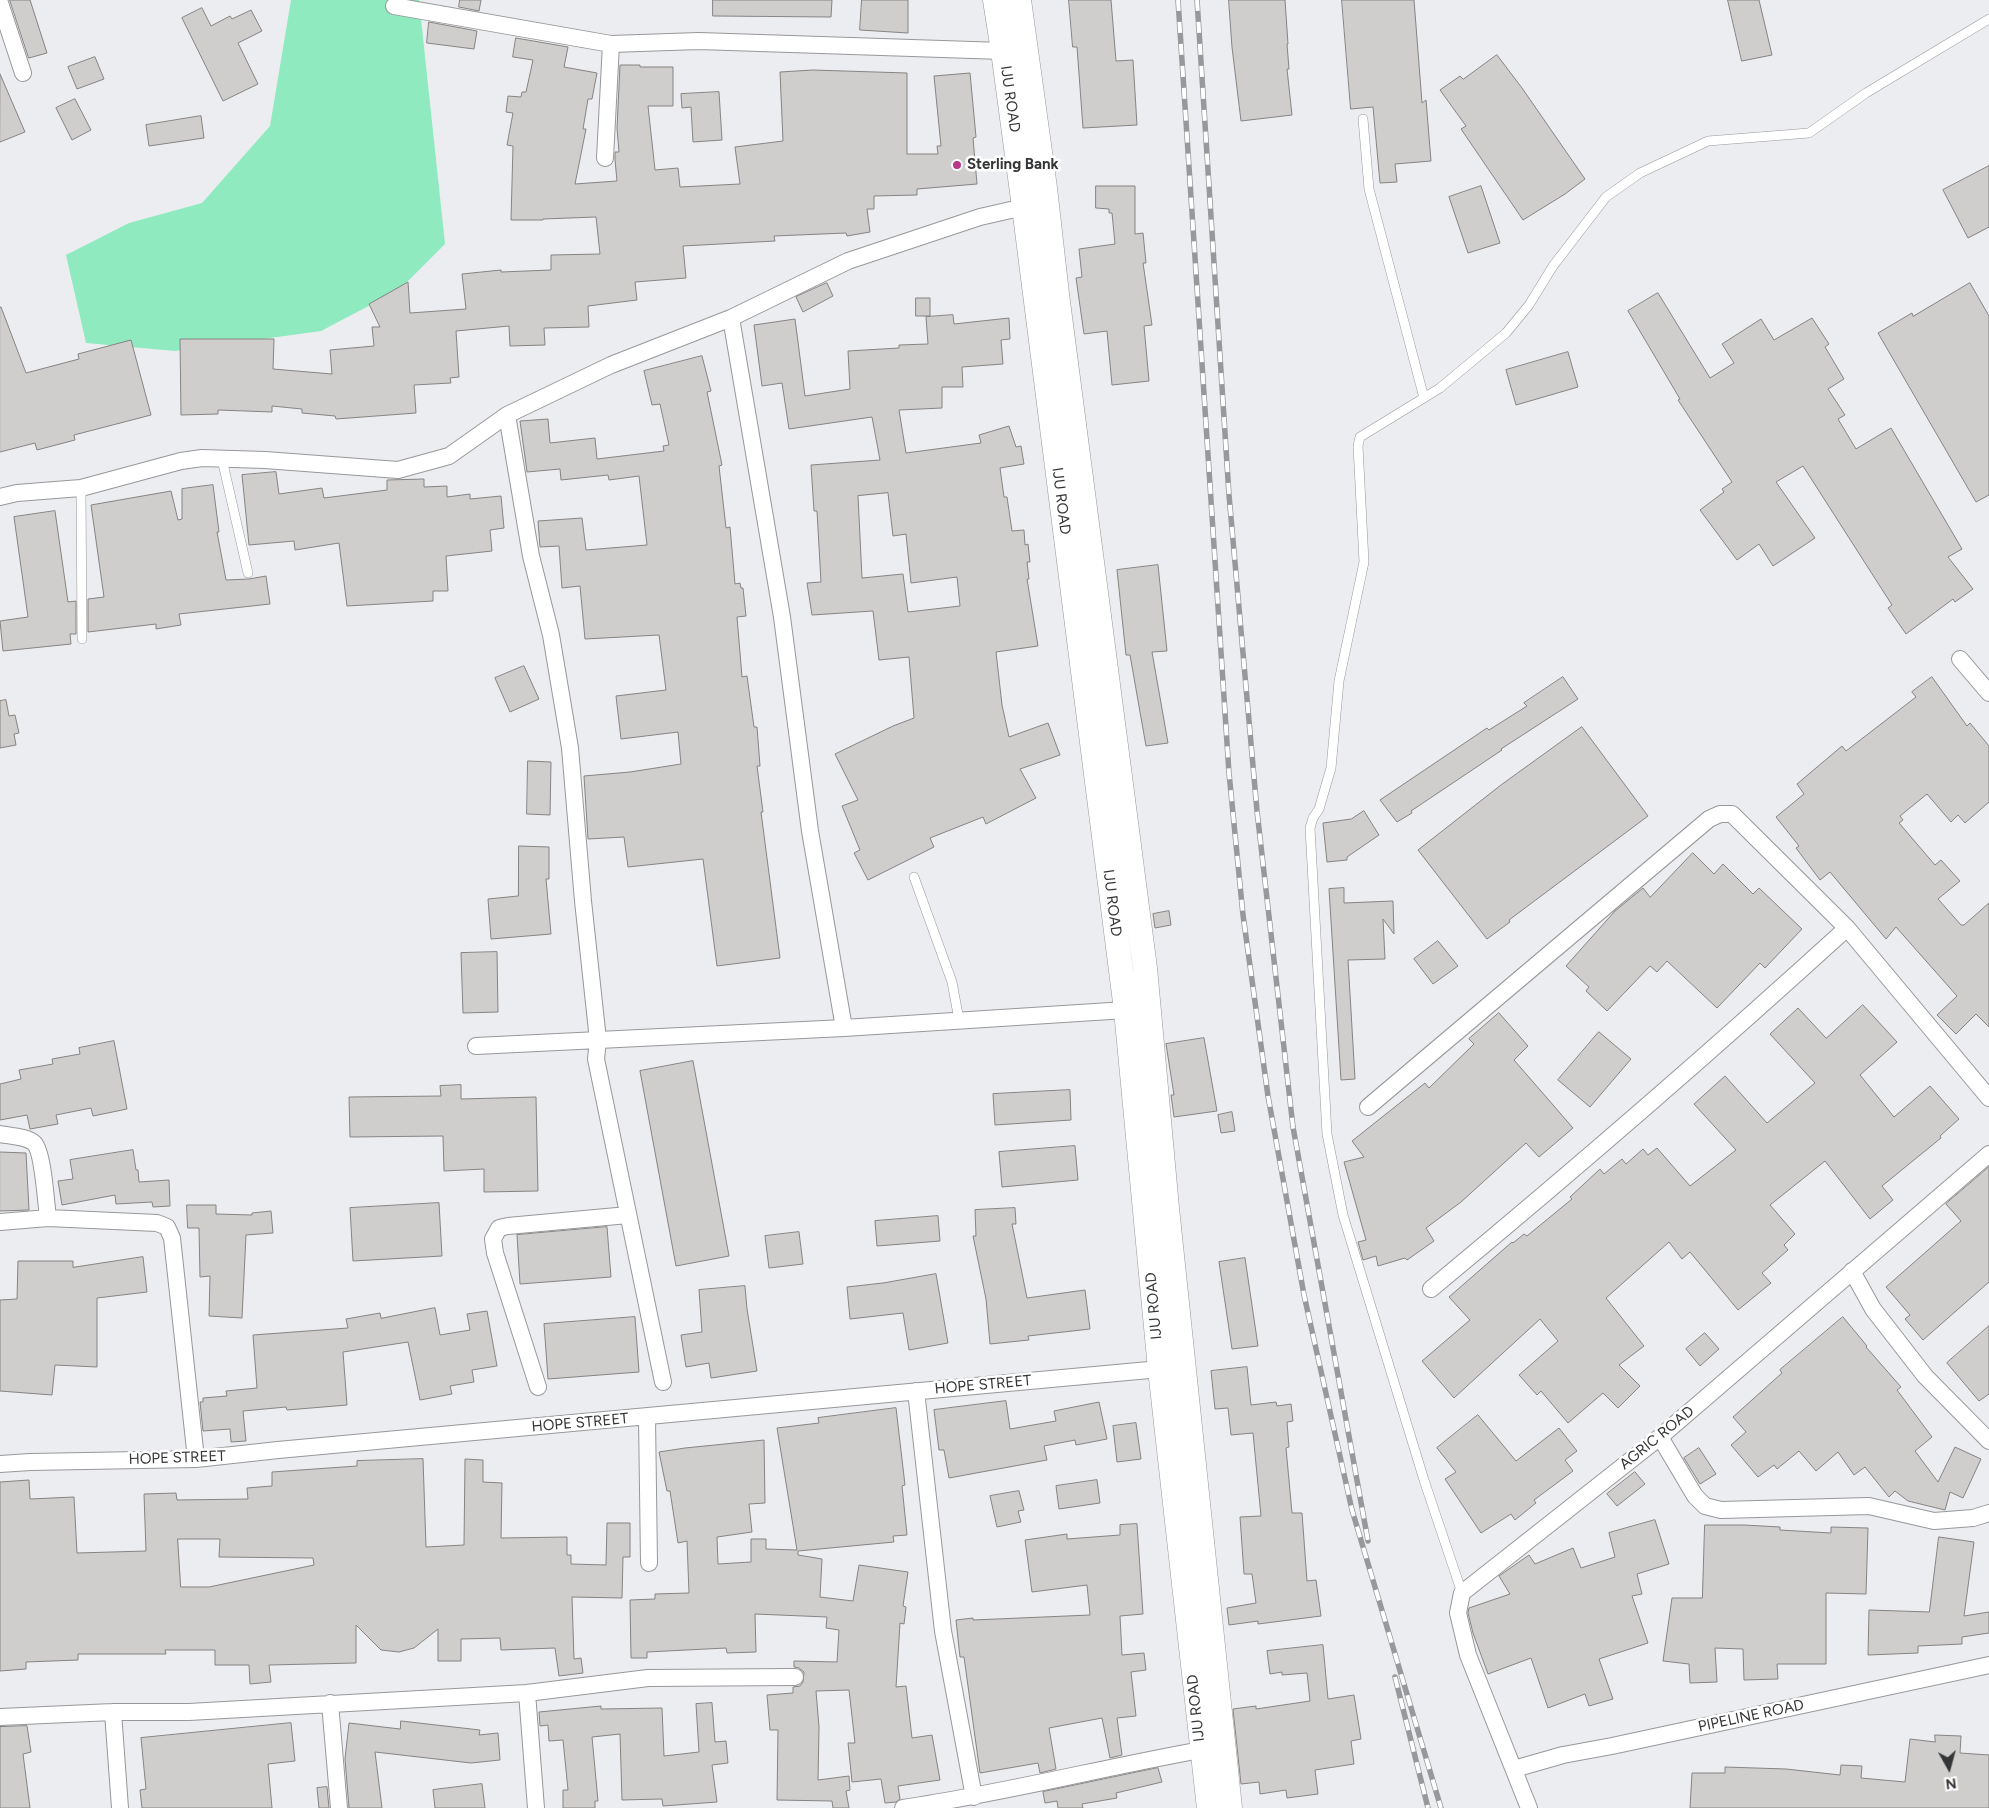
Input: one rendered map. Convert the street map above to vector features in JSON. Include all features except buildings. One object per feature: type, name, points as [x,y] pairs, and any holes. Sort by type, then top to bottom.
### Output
[{"type":"main road","name":"IJU ROAD","points":[[994,0],[1004,51],[1024,207],[1046,295],[1145,968],[1230,1808]]},
{"type":"main road","name":"IJU ROAD","points":[[1019,0],[1045,188],[1046,295],[1126,1010],[1160,1369],[1208,1808]]},
{"type":"street","points":[[0,3],[23,72]]},
{"type":"street","points":[[394,6],[611,44],[699,41],[1004,51]]},
{"type":"street","points":[[604,158],[611,44]]},
{"type":"street","points":[[0,497],[17,493],[81,488],[181,461],[202,458],[264,460],[398,470],[449,456],[507,415],[611,365],[731,318],[848,261],[980,216],[1024,207]]},
{"type":"street","points":[[731,318],[782,617],[810,831],[844,1028]]},
{"type":"street","points":[[507,415],[531,556],[551,635],[570,748],[583,901],[598,1040],[596,1059],[663,1382]]},
{"type":"street","points":[[1960,659],[1989,693]]},
{"type":"street","points":[[1368,1107],[1709,819],[1720,814],[1732,814],[1847,928],[1989,1098]]},
{"type":"street","points":[[1431,1290],[1751,1016],[1847,928]]},
{"type":"street","points":[[476,1046],[844,1028],[1126,1010]]},
{"type":"street","points":[[0,1134],[24,1138],[33,1142],[39,1152],[48,1218]]},
{"type":"street","name":"AGRIC ROAD","points":[[1462,1593],[1660,1437],[1989,1154]]},
{"type":"street","points":[[538,1387],[495,1254],[493,1239],[499,1228],[508,1226],[628,1214]]},
{"type":"street","points":[[0,1222],[48,1218],[157,1223],[168,1227],[172,1238],[196,1459]]},
{"type":"street","points":[[1852,1272],[1873,1309],[1925,1376],[1989,1441]]},
{"type":"street","name":"HOPE STREET","points":[[0,1464],[196,1459],[1160,1369]]},
{"type":"street","points":[[916,1391],[943,1631],[974,1798]]},
{"type":"street","points":[[647,1417],[649,1563]]},
{"type":"street","points":[[1660,1437],[1695,1496],[1705,1506],[1721,1510],[1869,1506],[1934,1521],[1973,1518],[1989,1513]]},
{"type":"street","points":[[1462,1593],[1458,1613],[1468,1655],[1529,1808]]},
{"type":"street","name":"PIPELINE ROAD","points":[[1514,1769],[1564,1755],[1989,1665]]},
{"type":"street","points":[[0,1716],[113,1712],[189,1712],[527,1693],[648,1678],[795,1677]]},
{"type":"street","points":[[527,1693],[536,1808]]},
{"type":"street","points":[[330,1703],[339,1808]]},
{"type":"street","points":[[113,1712],[120,1808]]},
{"type":"street","points":[[903,1808],[974,1798],[1118,1765],[1201,1750]]},
{"type":"lane","points":[[1462,1593],[1422,1471],[1343,1215],[1327,1134],[1310,828],[1319,808],[1331,768],[1340,681],[1364,562],[1358,446],[1360,437],[1440,388],[1506,333],[1529,305],[1553,266],[1606,197],[1640,173],[1708,141],[1809,133],[1866,93],[1989,19]]},
{"type":"lane","points":[[1363,119],[1369,188],[1424,398]]},
{"type":"lane","points":[[222,459],[248,573]]},
{"type":"lane","points":[[81,488],[82,639]]},
{"type":"lane","points":[[914,877],[952,982],[959,1020]]},
{"type":"green space","points":[[291,0],[419,0],[445,244],[399,290],[321,331],[175,351],[86,343],[66,255],[129,223],[202,203],[270,126]]},
{"type":"railway","points":[[1178,0],[1229,773],[1243,915],[1268,1096],[1304,1295],[1352,1510],[1441,1808]]},
{"type":"railway","points":[[1197,0],[1229,495],[1257,811],[1293,1127],[1368,1541]]},
{"type":"railway","points":[[1395,1677],[1428,1808]]},
{"type":"place","name":"Sterling Bank","points":[[957,165]]}]
